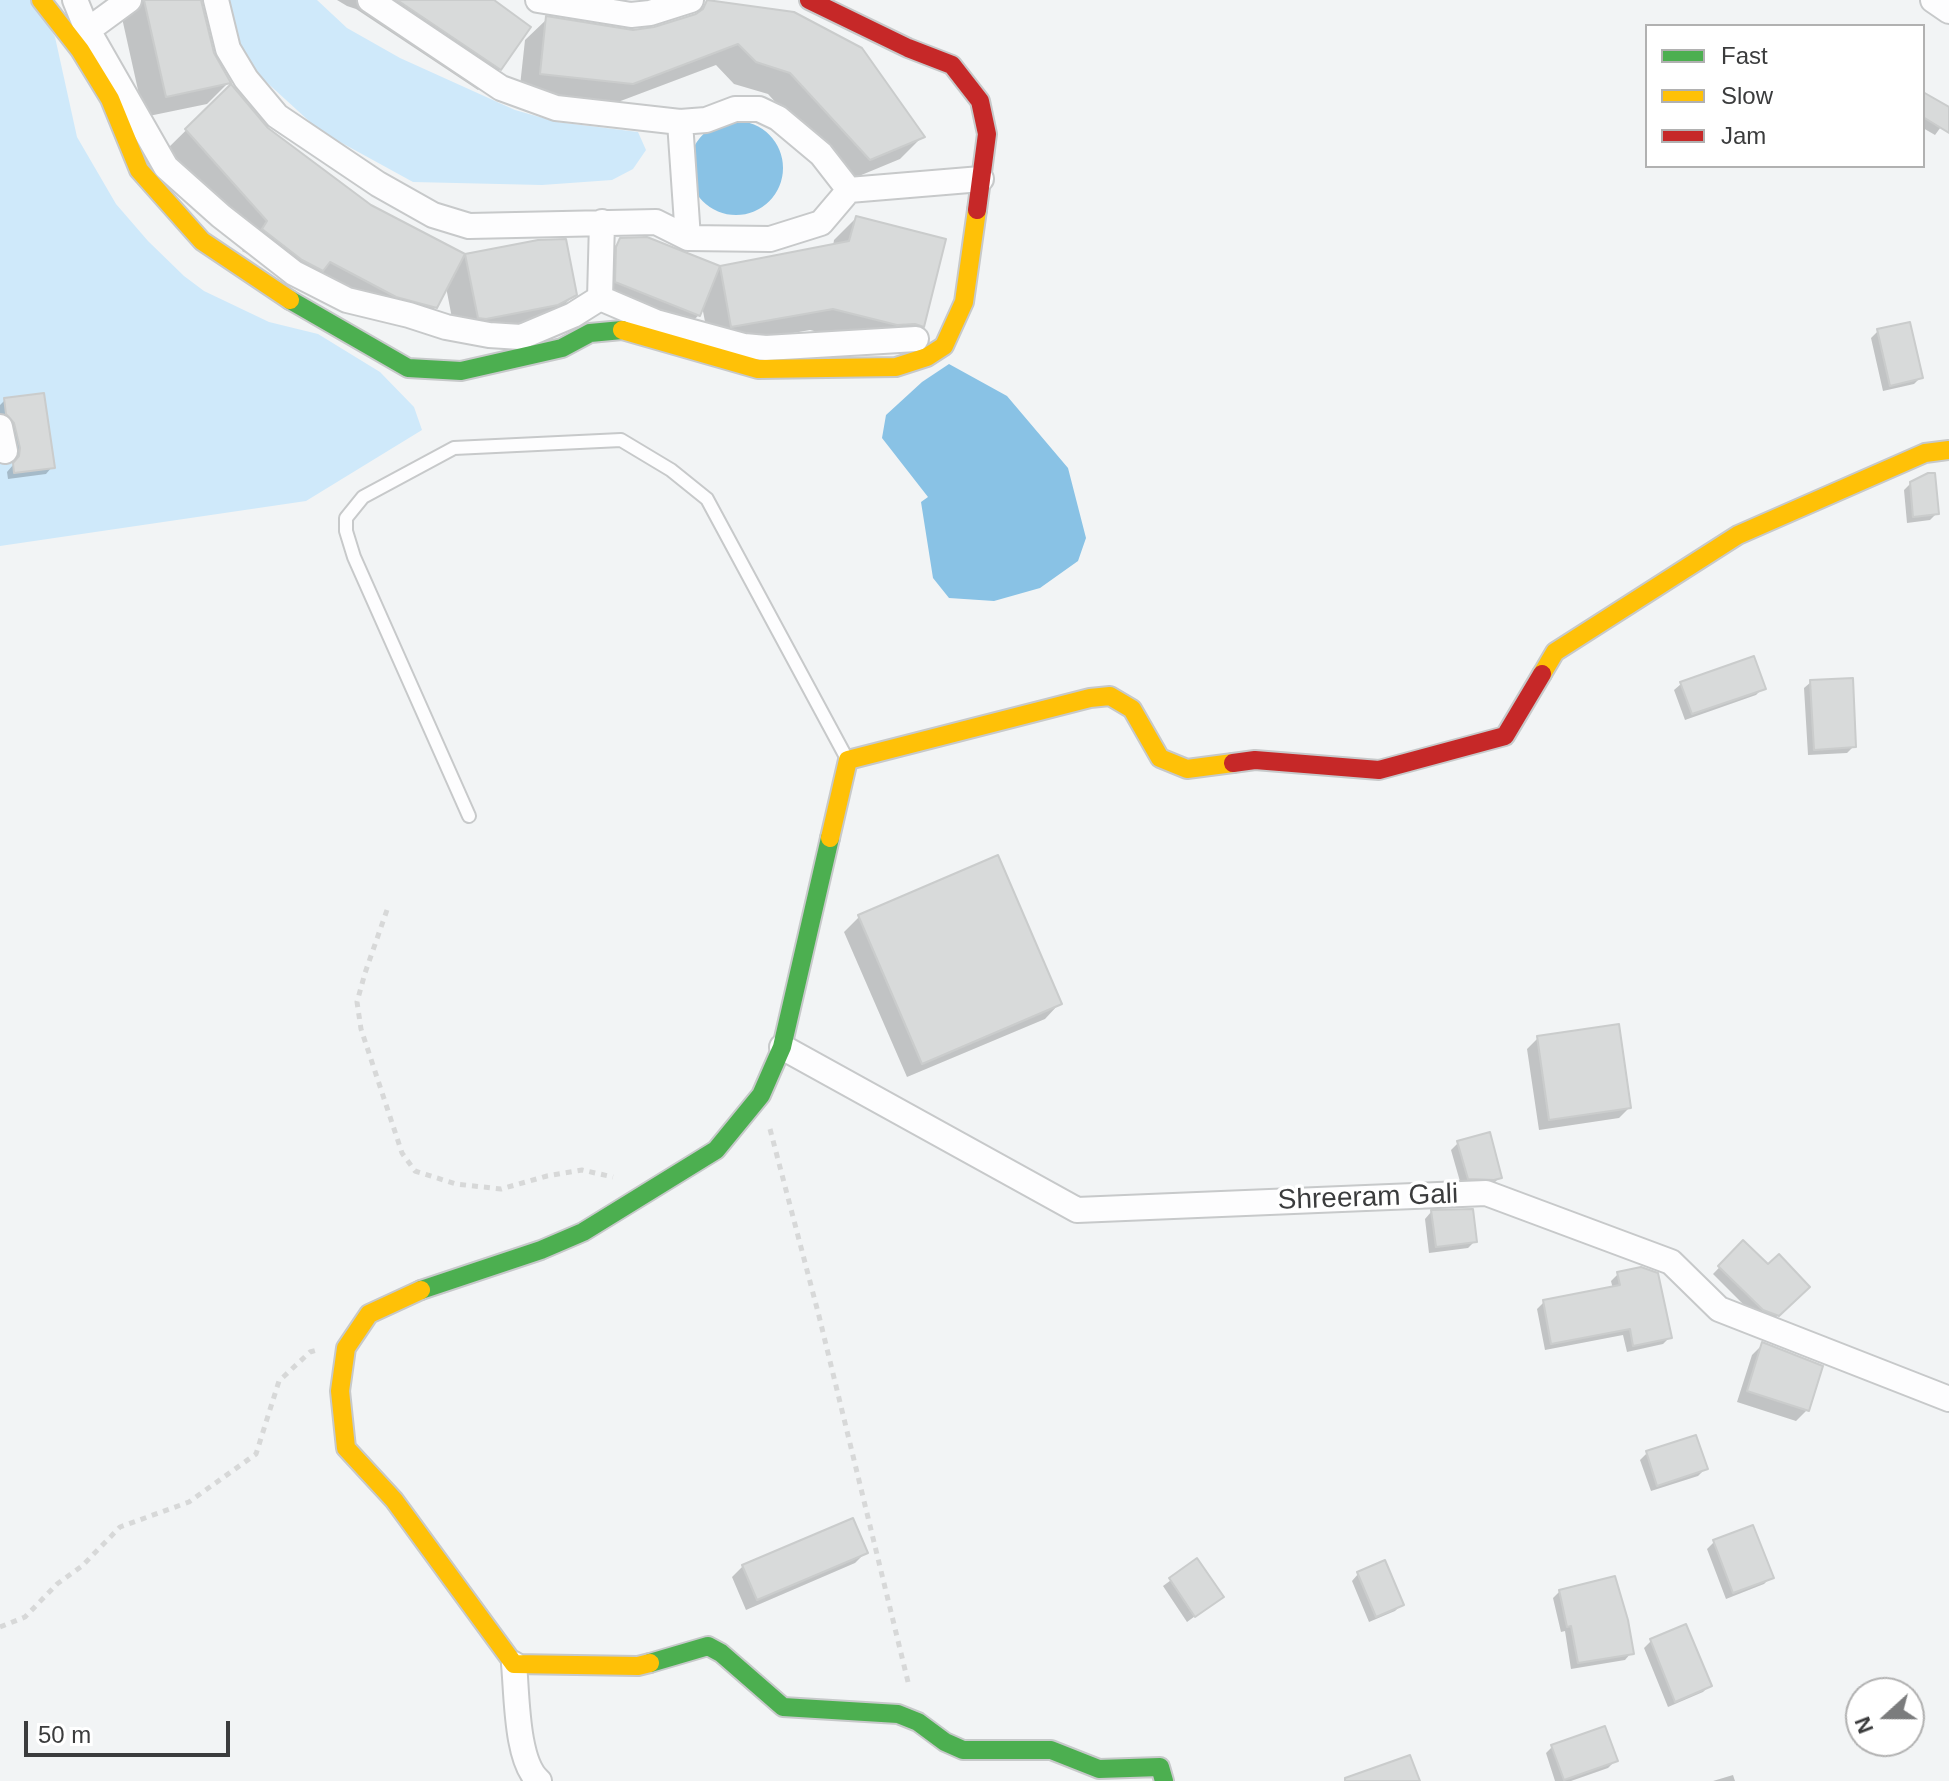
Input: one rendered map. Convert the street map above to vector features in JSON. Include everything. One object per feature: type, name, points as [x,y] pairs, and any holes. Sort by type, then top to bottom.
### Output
[{"type":"street","points":[[41,0],[59,19],[110,99],[139,170],[202,241],[277,293],[408,368],[461,371],[562,348],[590,333],[623,330],[758,369],[896,367],[927,357],[944,346],[964,302],[987,134],[980,101],[952,65],[908,48],[809,0]]},
{"type":"street","points":[[75,0],[88,30],[166,167],[221,216],[294,273],[347,300],[446,327],[489,335],[521,337],[573,315],[600,298]]},
{"type":"street","points":[[88,30],[129,0]]},
{"type":"street","points":[[216,0],[228,49],[246,79],[277,116],[378,184],[433,215],[469,226],[656,222],[688,238],[770,239],[821,223],[849,190],[981,179]]},
{"type":"street","points":[[370,0],[501,88],[556,108],[680,122],[706,120],[735,109],[759,109],[778,118],[821,154],[849,190]]},
{"type":"street","points":[[538,0],[631,15],[650,13],[691,0]]},
{"type":"street","points":[[1933,0],[1949,11]]},
{"type":"street","points":[[680,122],[688,238]]},
{"type":"street","points":[[600,298],[602,222]]},
{"type":"street","points":[[600,298],[656,322],[744,346],[766,348],[916,339]]},
{"type":"street","points":[[539,1781],[533,1776],[524,1757],[514,1664],[394,1500],[346,1448],[340,1391],[346,1348],[369,1314],[418,1291],[541,1250],[583,1232],[716,1150],[761,1095],[782,1047],[848,760],[1090,698],[1110,696],[1132,709],[1160,758],[1187,769],[1255,760],[1379,770],[1505,736],[1555,652],[1738,535],[1925,453],[1949,450]]},
{"type":"street","name":"Shreeram Gali","points":[[782,1047],[1077,1210],[1486,1193],[1671,1262],[1719,1309],[1949,1399]]},
{"type":"street","points":[[514,1664],[638,1666],[708,1646],[721,1653],[783,1707],[898,1714],[918,1722],[945,1742],[963,1750],[1051,1750],[1099,1769],[1160,1767],[1164,1781]]},
{"type":"lane","points":[[469,816],[354,557],[346,518],[363,497],[454,448],[621,440],[671,470],[707,499],[848,760]]},
{"type":"path","points":[[387,910],[357,1002],[361,1029],[402,1153],[415,1171],[456,1184],[501,1189],[582,1170],[657,1187]]},
{"type":"path","points":[[761,1095],[918,1722]]},
{"type":"path","points":[[0,1627],[25,1617],[120,1527],[189,1502],[256,1454],[279,1381],[310,1352],[329,1346],[346,1348]]},
{"type":"shaded area","points":[[0,0],[33,0],[55,37],[77,137],[116,204],[148,241],[204,291],[269,322],[318,334],[380,372],[414,407],[422,430],[306,501],[0,546]]},
{"type":"shaded area","points":[[227,0],[317,0],[347,28],[400,58],[515,110],[557,122],[638,132],[646,150],[633,169],[612,180],[542,185],[413,182],[320,131],[240,58]]},
{"type":"water","points":[[727,121],[745,121],[770,134],[780,150],[783,168],[780,186],[770,202],[745,215],[727,215],[702,202],[689,177],[689,159],[702,134]]},
{"type":"water","points":[[949,364],[1007,396],[1068,468],[1086,538],[1078,561],[1040,588],[994,601],[949,598],[933,578],[921,502],[928,497],[882,438],[886,415],[922,382]]},
{"type":"building","points":[[144,0],[201,0],[214,53],[231,83],[166,97]]},
{"type":"building","points":[[397,0],[494,0],[531,27],[501,70]]},
{"type":"building","points":[[707,0],[794,12],[862,48],[925,137],[870,160],[790,73],[756,62],[738,44],[633,84],[540,74],[546,16],[633,30],[696,14],[703,9]]},
{"type":"building","points":[[231,84],[268,128],[371,205],[465,254],[437,308],[396,297],[330,262],[323,271],[302,260],[262,229],[267,221],[185,129]]},
{"type":"building","points":[[1925,93],[1949,107],[1949,133],[1925,118]]},
{"type":"building","points":[[856,216],[946,239],[924,327],[897,325],[833,309],[731,327],[720,266],[849,241]]},
{"type":"building","points":[[647,237],[720,266],[700,316],[615,282],[616,247],[620,238]]},
{"type":"building","points":[[566,239],[577,295],[558,305],[478,318],[465,254],[538,240]]},
{"type":"building","points":[[1910,322],[1923,378],[1890,386],[1877,329]]},
{"type":"building","points":[[44,393],[55,468],[14,473],[13,463],[19,456],[20,448],[14,423],[6,414],[4,398]]},
{"type":"building","points":[[1935,473],[1939,514],[1913,517],[1910,482]]},
{"type":"building","points":[[1754,656],[1766,689],[1692,714],[1680,682]]},
{"type":"building","points":[[1853,678],[1856,747],[1814,750],[1810,680]]},
{"type":"building","points":[[998,855],[1062,1004],[922,1064],[858,915]]},
{"type":"building","points":[[1619,1024],[1631,1108],[1549,1120],[1537,1036]]},
{"type":"building","points":[[1490,1132],[1502,1178],[1468,1179],[1457,1141]]},
{"type":"building","points":[[1473,1209],[1477,1242],[1436,1247],[1431,1210]]},
{"type":"building","points":[[1743,1240],[1768,1264],[1779,1254],[1810,1287],[1779,1316],[1763,1310],[1718,1266]]},
{"type":"building","points":[[1641,1267],[1658,1273],[1672,1338],[1633,1346],[1630,1329],[1551,1344],[1543,1300],[1620,1285],[1617,1272]]},
{"type":"building","points":[[1762,1342],[1823,1366],[1809,1411],[1747,1391]]},
{"type":"building","points":[[1696,1435],[1708,1469],[1657,1486],[1646,1451]]},
{"type":"building","points":[[853,1518],[868,1553],[757,1600],[742,1565]]},
{"type":"building","points":[[1753,1525],[1774,1578],[1733,1593],[1713,1540]]},
{"type":"building","points":[[1197,1558],[1224,1597],[1195,1617],[1169,1578]]},
{"type":"building","points":[[1385,1560],[1404,1605],[1376,1617],[1357,1572]]},
{"type":"building","points":[[1615,1576],[1634,1654],[1578,1663],[1571,1626],[1567,1627],[1559,1590]]},
{"type":"building","points":[[1686,1624],[1712,1686],[1675,1702],[1650,1639]]},
{"type":"building","points":[[1605,1726],[1618,1761],[1564,1780],[1551,1745]]},
{"type":"building","points":[[1410,1755],[1420,1781],[1345,1781],[1345,1778]]},
{"type":"traffic: fast","points":[[290,300],[408,368],[461,371],[562,348],[590,333],[622,330]]},
{"type":"traffic: fast","points":[[421,1290],[541,1250],[583,1232],[716,1150],[761,1095],[782,1047],[830,838]]},
{"type":"traffic: fast","points":[[650,1663],[708,1646],[721,1653],[783,1707],[898,1714],[918,1722],[945,1742],[963,1750],[1051,1750],[1099,1769],[1160,1767],[1164,1781]]},
{"type":"traffic: slow","points":[[41,0],[80,50],[110,99],[139,170],[202,241],[290,300]]},
{"type":"traffic: slow","points":[[622,330],[758,369],[896,367],[927,357],[944,346],[964,302],[977,210]]},
{"type":"traffic: slow","points":[[1542,674],[1555,652],[1738,535],[1925,453],[1949,450]]},
{"type":"traffic: slow","points":[[830,838],[848,760],[1090,698],[1110,696],[1132,709],[1160,758],[1187,769],[1233,763]]},
{"type":"traffic: slow","points":[[421,1290],[369,1314],[346,1348],[340,1391],[346,1448],[394,1500],[514,1664],[638,1666],[650,1663]]},
{"type":"traffic: jam","points":[[809,0],[908,48],[952,65],[980,101],[987,134],[977,210]]},
{"type":"traffic: jam","points":[[1233,763],[1255,760],[1379,770],[1505,736],[1542,674]]}]
